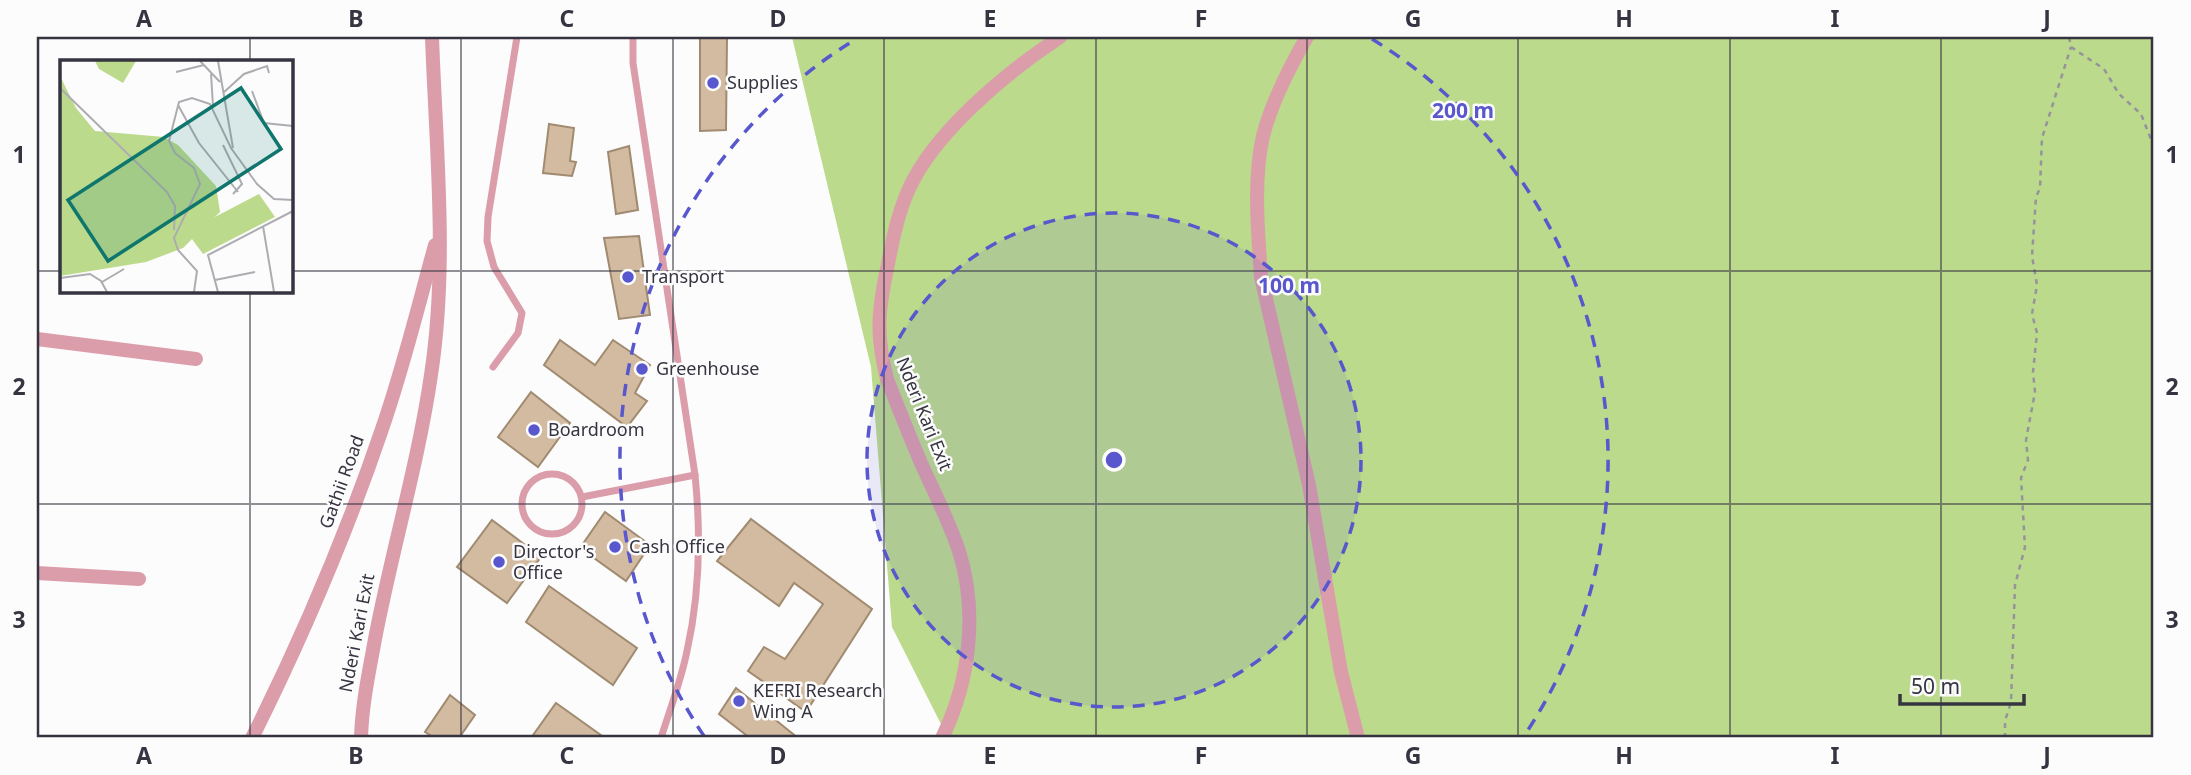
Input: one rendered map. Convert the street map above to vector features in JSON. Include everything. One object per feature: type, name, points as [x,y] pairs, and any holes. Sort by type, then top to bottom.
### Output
[{"type":"street","name":"Nderi Kari Exit","points":[[361,738],[362,710],[383,596],[431,379],[440,300],[432,37]]},
{"type":"street","name":"Nderi Kari Exit","points":[[942,738],[950,722],[961,684],[968,648],[969,612],[959,552],[887,379],[879,350],[879,304],[896,224],[908,190],[927,159],[961,119],[994,87],[1031,56],[1060,37]]},
{"type":"street","points":[[1307,37],[1275,99],[1263,137],[1258,179],[1261,277],[1310,485],[1343,685],[1359,738]]},
{"type":"street","name":"Gathii Road","points":[[252,738],[290,663],[356,502],[383,428],[439,229]]},
{"type":"street","points":[[37,339],[196,359]]},
{"type":"street","points":[[37,573],[139,579]]},
{"type":"lane","points":[[494,367],[518,333],[522,313],[494,267],[487,241],[488,217],[517,37]]},
{"type":"lane","points":[[633,37],[633,63],[641,122],[695,475],[700,526],[693,623],[682,673],[661,738]]},
{"type":"lane","points":[[561,475],[578,487],[582,497],[579,518],[564,532],[554,534],[534,528],[522,511],[525,490],[540,476],[561,475]]},
{"type":"lane","points":[[582,497],[695,475]]},
{"type":"path","points":[[2005,738],[2011,702],[2015,585],[2025,547],[2021,478],[2028,460],[2026,440],[2035,392],[2033,372],[2037,333],[2032,314],[2037,285],[2032,256],[2036,197],[2040,188],[2042,138],[2071,47],[2069,37]]},
{"type":"path","points":[[2071,47],[2104,69],[2119,94],[2141,114],[2154,147]]},
{"type":"green space","points":[[792,37],[2154,37],[2154,738],[948,738],[892,627],[871,367]]},
{"type":"building","name":"Supplies","points":[[700,37],[727,37],[726,130],[700,131]]},
{"type":"building","points":[[549,124],[574,128],[570,161],[576,162],[572,176],[543,173]]},
{"type":"building","points":[[629,146],[638,210],[616,214],[608,152]]},
{"type":"building","name":"Transport","points":[[639,236],[650,315],[619,319],[604,238]]},
{"type":"building","points":[[560,340],[595,365],[613,340],[650,365],[635,393],[647,401],[627,427],[544,365]]},
{"type":"building","name":"Boardroom","points":[[531,392],[570,423],[538,467],[498,437]]},
{"type":"building","name":"Cash Office","points":[[605,512],[650,545],[626,581],[580,548]]},
{"type":"building","points":[[751,519],[872,609],[806,712],[748,671],[764,647],[785,659],[823,604],[794,583],[779,606],[717,561]]},
{"type":"building","name":"Director's Office","points":[[492,520],[541,557],[507,603],[457,567]]},
{"type":"building","points":[[549,586],[637,648],[613,685],[526,622]]},
{"type":"building","name":"KEFRI Research Wing A","points":[[736,688],[798,738],[750,738],[719,714]]},
{"type":"building","points":[[450,695],[475,715],[459,738],[435,738],[425,732]]},
{"type":"building","points":[[556,703],[605,738],[531,738]]},
{"type":"place","name":"Supplies","points":[[713,83]]},
{"type":"place","name":"Transport","points":[[628,277]]},
{"type":"place","name":"Greenhouse","points":[[642,369]]},
{"type":"place","name":"Boardroom","points":[[534,430]]},
{"type":"place","name":"Cash Office","points":[[615,547]]},
{"type":"place","name":"Director's Office","points":[[499,562]]},
{"type":"place","name":"KEFRI Research Wing A","points":[[739,701]]}]
